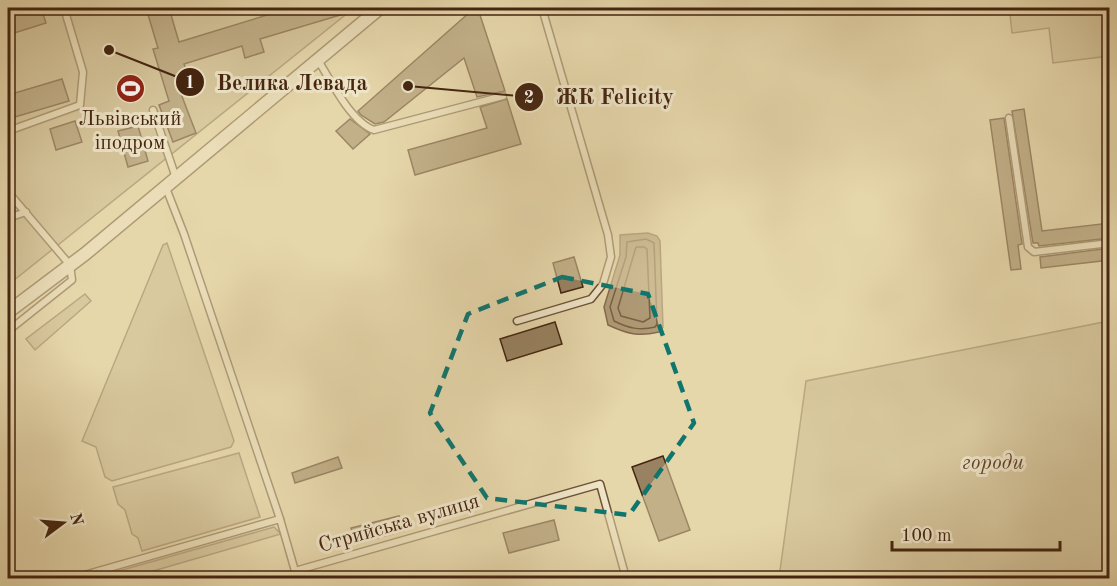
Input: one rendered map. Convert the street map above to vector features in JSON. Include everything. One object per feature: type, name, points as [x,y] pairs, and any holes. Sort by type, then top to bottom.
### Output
[{"type":"street","points":[[8,312],[176,179],[380,8]]},
{"type":"lane","points":[[8,130],[80,105],[84,72],[64,8]]},
{"type":"lane","points":[[517,321],[591,299],[603,284],[611,257],[608,234],[542,8]]},
{"type":"lane","points":[[318,60],[346,105],[368,128],[374,130],[503,96]]},
{"type":"lane","points":[[153,110],[176,179]]},
{"type":"lane","points":[[1009,118],[1028,246],[1034,252],[1110,243]]},
{"type":"lane","name":"Стрийська вулиця","points":[[165,187],[280,519],[295,572],[600,484],[626,579]]},
{"type":"lane","points":[[8,192],[70,265],[72,279],[8,330]]},
{"type":"lane","points":[[8,218],[27,212]]},
{"type":"lane","points":[[74,579],[280,519]]},
{"type":"lane","points":[[289,579],[295,572]]},
{"type":"highlighted area","points":[[562,277],[648,294],[694,423],[629,515],[487,498],[430,413],[468,314]]},
{"type":"green space","name":"Львівський іподром","points":[[8,8],[354,8],[8,285]]},
{"type":"green space","points":[[1059,8],[1109,8],[1109,56],[1053,63],[1049,28],[1012,33],[1010,14]]},
{"type":"green space","points":[[167,243],[234,441],[231,447],[112,481],[105,477],[96,447],[82,441],[163,245]]},
{"type":"green space","points":[[85,294],[91,301],[35,350],[26,339]]},
{"type":"green space","name":"городи","points":[[1109,321],[1109,578],[779,578],[806,381]]},
{"type":"green space","points":[[239,453],[260,517],[142,551],[138,538],[132,534],[125,510],[118,504],[113,487]]},
{"type":"green space","points":[[274,527],[281,534],[129,578],[94,578]]},
{"type":"water","points":[[648,233],[657,236],[660,241],[663,327],[659,332],[633,334],[608,325],[604,307],[620,255],[620,235]]},
{"type":"building","points":[[41,8],[46,23],[8,35],[8,9]]},
{"type":"building","points":[[146,8],[169,8],[179,42],[290,8],[356,8],[357,10],[260,39],[264,52],[245,58],[242,46],[184,64],[190,82],[178,86],[196,133],[173,142],[159,105],[169,101],[153,49],[158,48]]},
{"type":"building","points":[[470,12],[479,12],[505,91],[477,97],[464,58],[384,122],[375,124],[361,115],[358,111]]},
{"type":"building","points":[[62,79],[69,101],[8,119],[8,95]]},
{"type":"building","points":[[507,99],[521,144],[415,175],[408,150],[487,128],[480,107]]},
{"type":"building","points":[[1024,109],[1042,231],[1110,223],[1110,238],[1039,246],[1038,243],[1033,243],[1012,111]]},
{"type":"building","points":[[1004,118],[1022,244],[1018,245],[1021,269],[1011,270],[990,120]]},
{"type":"building","points":[[350,119],[370,134],[353,149],[336,131]]},
{"type":"building","points":[[75,121],[82,142],[56,150],[50,129]]},
{"type":"building","points":[[138,126],[148,161],[128,167],[118,131]]},
{"type":"building","points":[[1110,248],[1110,260],[1041,268],[1040,257]]},
{"type":"building","points":[[574,257],[583,287],[561,293],[553,263]]},
{"type":"building","points":[[555,322],[562,344],[507,361],[500,339]]},
{"type":"building","points":[[663,456],[690,530],[659,541],[632,467]]},
{"type":"building","points":[[338,457],[342,468],[295,483],[292,473]]},
{"type":"building","points":[[399,516],[403,531],[356,544],[351,528]]},
{"type":"building","points":[[554,520],[559,540],[509,553],[503,533]]},
{"type":"place","name":"Велика Левада","points":[[109,50]]},
{"type":"place","name":"ЖК Felicity","points":[[408,86]]},
{"type":"place","name":"Львівський іподром","points":[[130,88]]}]
